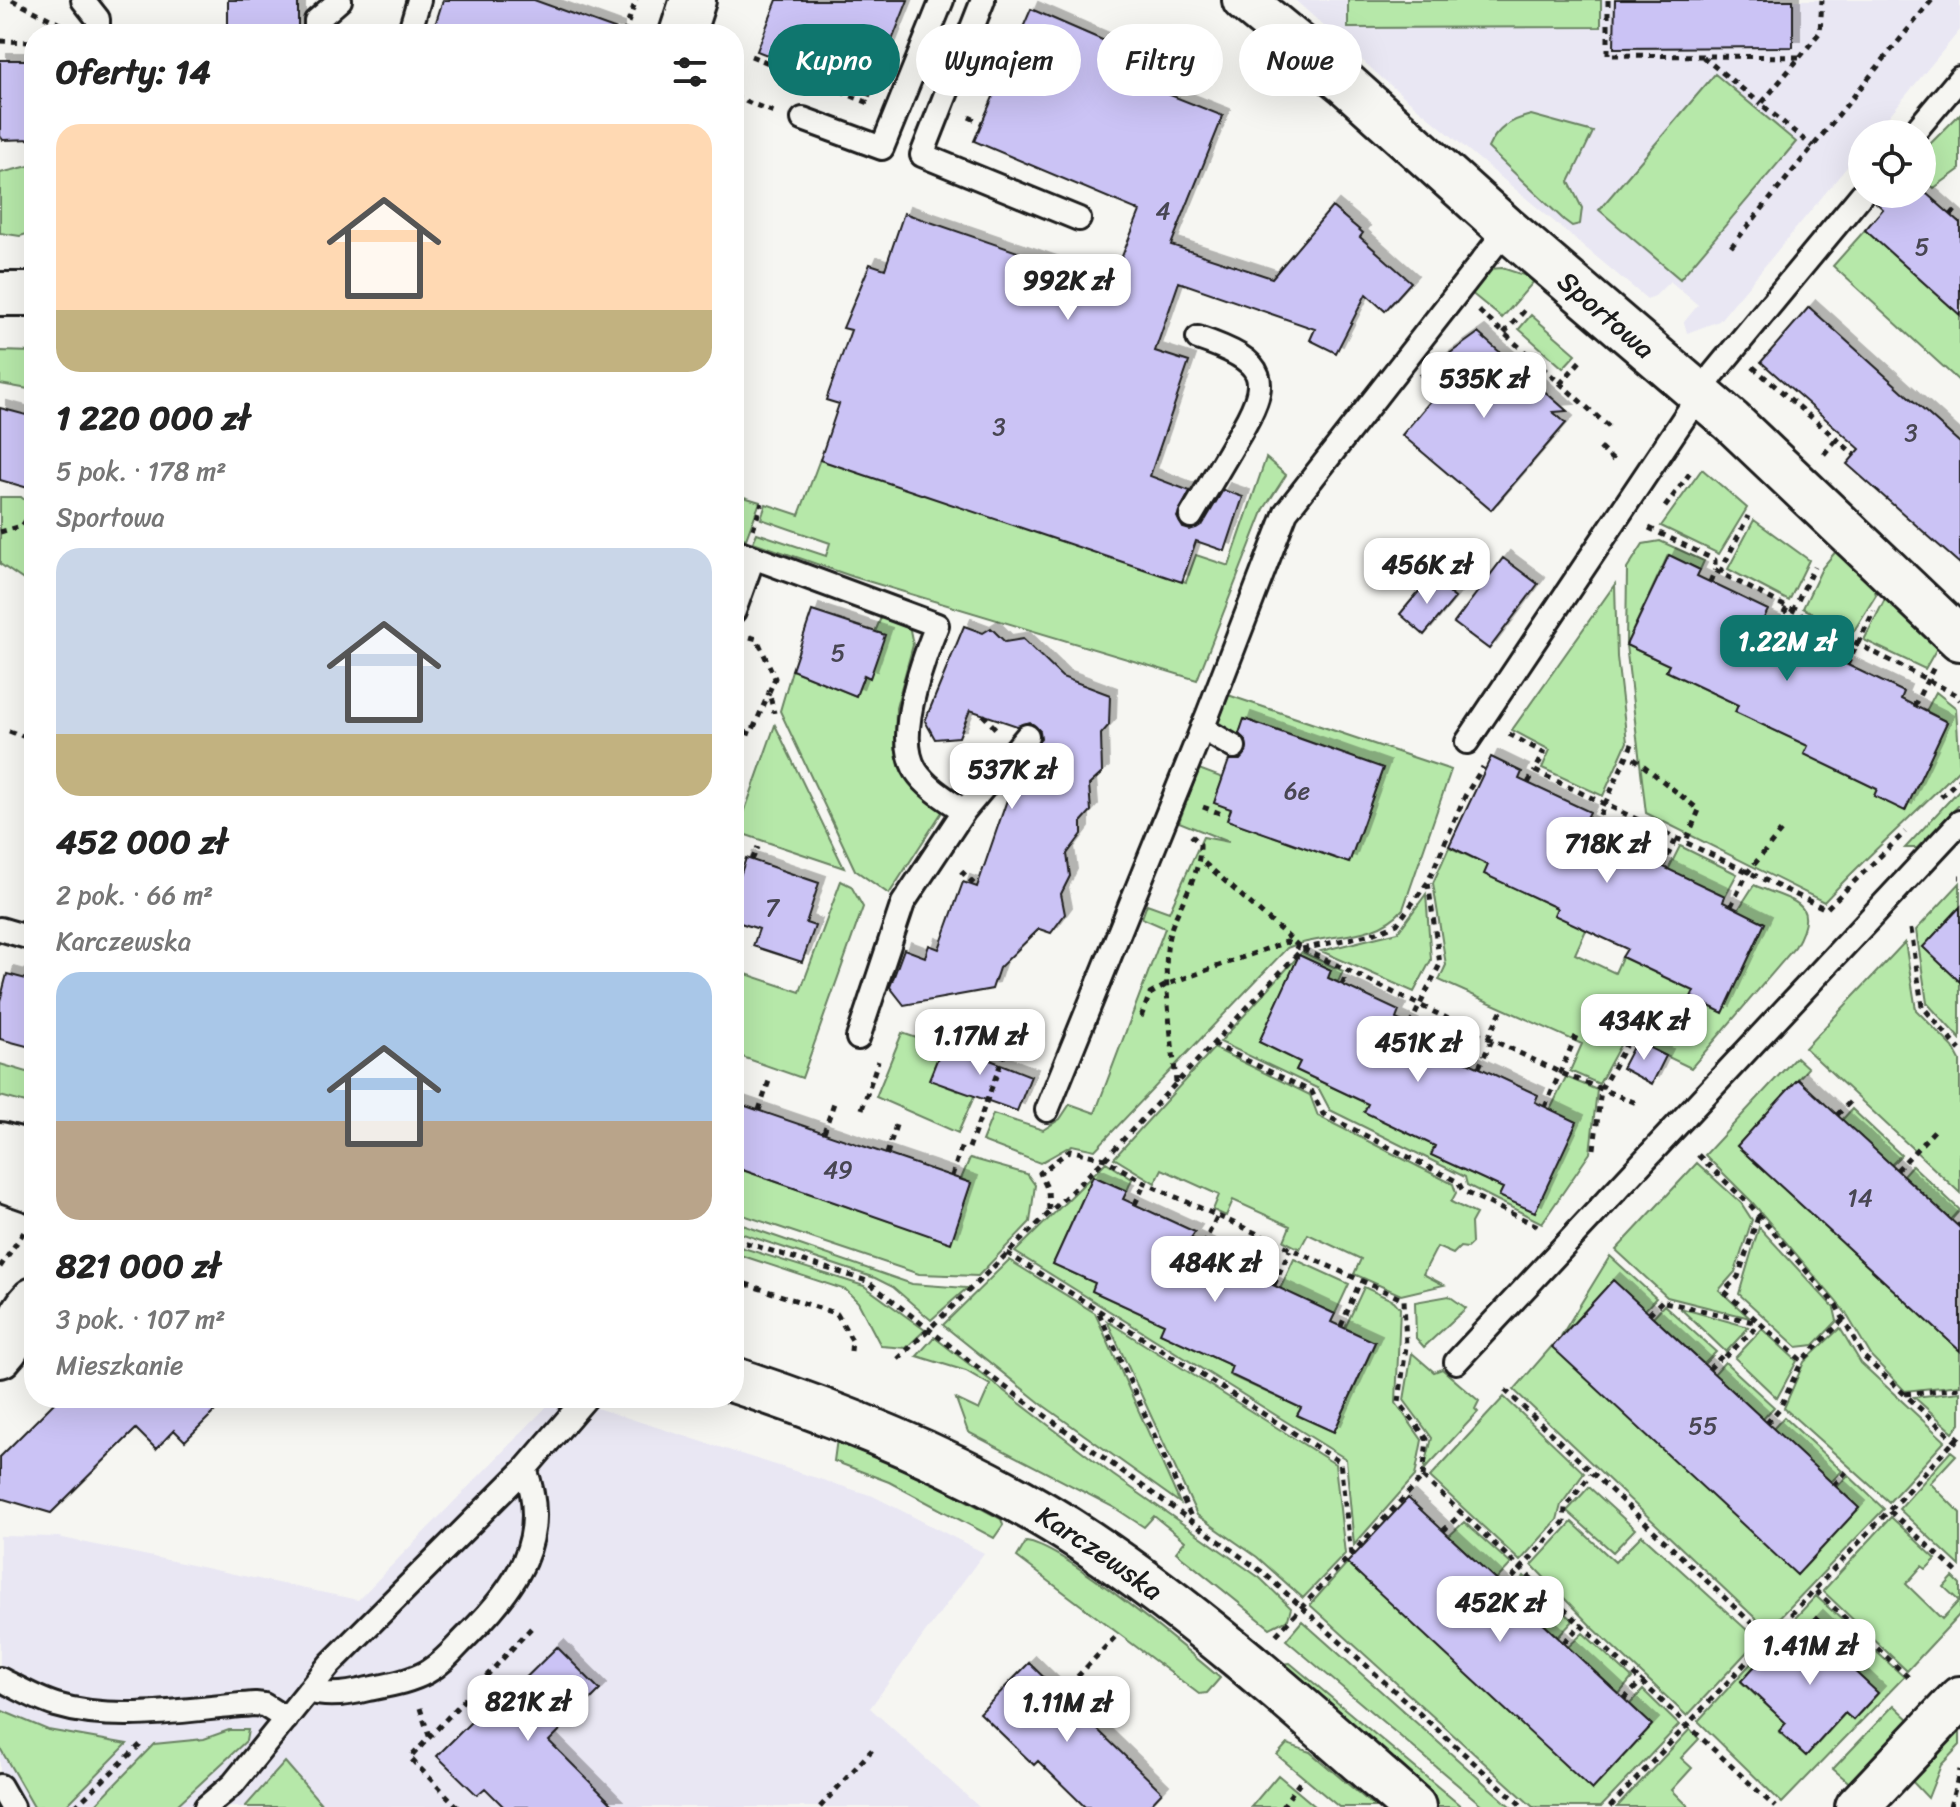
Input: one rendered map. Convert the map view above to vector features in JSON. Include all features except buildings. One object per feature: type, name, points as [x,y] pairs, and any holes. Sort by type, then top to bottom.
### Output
[{"type":"main road","points":[[685,24],[693,0]]},
{"type":"main road","points":[[0,1145],[24,1151]]},
{"type":"main road","points":[[0,1178],[24,1199]]},
{"type":"main road","points":[[16,1347],[18,1320],[24,1312]]},
{"type":"main road","name":"Karczewska","points":[[744,1384],[915,1450],[1026,1505],[1086,1542],[1248,1664],[1413,1807]]},
{"type":"street","name":"Sportowa","points":[[1244,0],[1345,83],[1507,229],[1700,394],[1960,639]]},
{"type":"street","points":[[0,294],[24,294]]},
{"type":"street","points":[[1857,1807],[1960,1698]]},
{"type":"lane","points":[[83,0],[98,19],[98,24]]},
{"type":"lane","points":[[316,24],[340,0]]},
{"type":"lane","points":[[412,24],[419,0]]},
{"type":"lane","points":[[803,119],[882,148],[942,0]]},
{"type":"lane","points":[[983,0],[922,155],[1079,219]]},
{"type":"lane","points":[[1925,120],[1960,78]]},
{"type":"lane","points":[[1467,742],[1700,394],[1851,208]]},
{"type":"lane","points":[[1047,1110],[1286,512],[1507,229]]},
{"type":"lane","points":[[1191,516],[1253,412],[1261,389],[1257,376],[1240,355],[1198,338]]},
{"type":"lane","points":[[745,549],[937,625],[907,725],[909,745],[915,770],[931,788],[964,811]]},
{"type":"lane","points":[[1202,728],[1234,747]]},
{"type":"lane","points":[[858,1038],[903,903],[964,811],[1027,736]]},
{"type":"lane","points":[[1456,1362],[1960,822]]},
{"type":"lane","points":[[0,929],[24,936]]},
{"type":"lane","points":[[206,1807],[233,1784],[308,1691],[391,1599],[525,1469],[577,1408]]},
{"type":"lane","points":[[308,1691],[355,1692],[411,1680],[441,1663],[505,1596],[521,1573],[528,1551],[533,1501],[525,1469]]},
{"type":"lane","points":[[0,1679],[43,1701],[86,1711],[167,1712],[255,1704],[264,1705],[286,1719]]},
{"type":"lane","points":[[0,1786],[12,1807]]},
{"type":"path","points":[[12,0],[60,24]]},
{"type":"path","points":[[628,24],[636,0]]},
{"type":"path","points":[[1608,0],[1608,55],[1800,57]]},
{"type":"path","points":[[1761,104],[1820,32],[1822,0]]},
{"type":"path","points":[[1731,247],[1932,0]]},
{"type":"path","points":[[0,41],[24,42]]},
{"type":"path","points":[[751,56],[876,106]]},
{"type":"path","points":[[1702,56],[1813,147]]},
{"type":"path","points":[[744,101],[776,113]]},
{"type":"path","points":[[969,117],[982,123]]},
{"type":"path","points":[[1951,215],[1958,207]]},
{"type":"path","points":[[1504,333],[1525,310]]},
{"type":"path","points":[[1478,311],[1610,428]]},
{"type":"path","points":[[1761,357],[1753,367],[1855,455]]},
{"type":"path","points":[[1560,384],[1582,359]]},
{"type":"path","points":[[1829,448],[1837,439]]},
{"type":"path","points":[[1600,448],[1615,464],[1621,458]]},
{"type":"path","points":[[745,549],[762,503]]},
{"type":"path","points":[[1710,582],[1748,516]]},
{"type":"path","points":[[0,532],[24,523]]},
{"type":"path","points":[[1649,528],[1715,560],[1718,572],[1955,694],[1960,700]]},
{"type":"path","points":[[1778,624],[1814,567]]},
{"type":"path","points":[[1847,665],[1877,606]]},
{"type":"path","points":[[744,732],[751,734],[775,678],[757,639],[745,635]]},
{"type":"path","points":[[1914,706],[1927,680]]},
{"type":"path","points":[[769,692],[774,713]]},
{"type":"path","points":[[9,731],[24,736]]},
{"type":"path","points":[[1504,732],[1544,753],[1528,783]]},
{"type":"path","points":[[1595,826],[1633,742]]},
{"type":"path","points":[[1634,758],[1699,810],[1686,841]]},
{"type":"path","points":[[1535,771],[1826,909],[1915,822]]},
{"type":"path","points":[[1938,800],[1960,778]]},
{"type":"path","points":[[1196,804],[1222,814]]},
{"type":"path","points":[[1176,1083],[1168,984],[1169,935],[1201,860],[1200,844],[1182,827]]},
{"type":"path","points":[[1731,906],[1748,872],[1782,830]]},
{"type":"path","points":[[1662,867],[1677,837]]},
{"type":"path","points":[[752,860],[758,847]]},
{"type":"path","points":[[1201,860],[1302,949]]},
{"type":"path","points":[[1410,1025],[1440,964],[1428,882]]},
{"type":"path","points":[[1911,929],[1922,1006],[1960,1050]]},
{"type":"path","points":[[1141,1017],[1150,994],[1168,984],[1286,942],[1561,1073],[1639,1104]]},
{"type":"path","points":[[898,1359],[1105,1159],[1302,949]]},
{"type":"path","points":[[1342,984],[1348,971]]},
{"type":"path","points":[[1479,1067],[1503,1007]]},
{"type":"path","points":[[1545,1107],[1576,1036]]},
{"type":"path","points":[[1594,1149],[1601,1089],[1627,1043]]},
{"type":"path","points":[[1213,1044],[1312,1092],[1323,1114],[1458,1182],[1463,1191],[1540,1227]]},
{"type":"path","points":[[969,1148],[1004,1055]]},
{"type":"path","points":[[759,1110],[770,1078]]},
{"type":"path","points":[[824,1132],[835,1100]]},
{"type":"path","points":[[1837,1115],[1850,1102]]},
{"type":"path","points":[[887,1154],[897,1122]]},
{"type":"path","points":[[1897,1170],[1935,1130]]},
{"type":"path","points":[[952,1176],[962,1145]]},
{"type":"path","points":[[1049,1211],[1048,1190],[1040,1173],[1070,1150],[1105,1159],[1145,1183],[1217,1217],[1404,1300],[1406,1346],[1399,1402],[1427,1439],[1423,1477],[1271,1640]]},
{"type":"path","points":[[1698,1155],[1758,1216],[1844,1319],[1864,1357],[1957,1443]]},
{"type":"path","points":[[1135,1204],[1145,1183]]},
{"type":"path","points":[[1758,1216],[1738,1277],[1724,1291],[1802,1361]]},
{"type":"path","points":[[1203,1245],[1217,1217]]},
{"type":"path","points":[[0,1267],[9,1257],[24,1224]]},
{"type":"path","points":[[744,1242],[867,1281],[1265,1574],[1523,1807]]},
{"type":"path","points":[[1274,1285],[1290,1250]]},
{"type":"path","points":[[1007,1253],[1340,1462],[1351,1556]]},
{"type":"path","points":[[1341,1326],[1360,1282]]},
{"type":"path","points":[[744,1283],[837,1314],[852,1340],[851,1351]]},
{"type":"path","points":[[1649,1314],[1664,1301],[1760,1324]]},
{"type":"path","points":[[1097,1310],[1194,1523]]},
{"type":"path","points":[[1767,1423],[1780,1408],[1802,1361],[1844,1319]]},
{"type":"path","points":[[1709,1369],[1760,1324]]},
{"type":"path","points":[[1904,1394],[1960,1388]]},
{"type":"path","points":[[1505,1390],[1783,1653]]},
{"type":"path","points":[[1610,1807],[1957,1443],[1960,1435]]},
{"type":"path","points":[[1834,1485],[1847,1471]]},
{"type":"path","points":[[1504,1587],[1564,1522],[1565,1508],[1591,1474]]},
{"type":"path","points":[[1423,1477],[1775,1807]]},
{"type":"path","points":[[1890,1511],[1960,1575]]},
{"type":"path","points":[[1443,1531],[1462,1513]]},
{"type":"path","points":[[1816,1591],[1909,1678]]},
{"type":"path","points":[[1564,1642],[1582,1624]]},
{"type":"path","points":[[458,1807],[410,1758],[534,1625]]},
{"type":"path","points":[[1061,1694],[1115,1637]]},
{"type":"path","points":[[1624,1699],[1643,1680]]},
{"type":"path","points":[[75,1807],[149,1735]]},
{"type":"path","points":[[820,1807],[872,1750]]},
{"type":"path","points":[[1950,1807],[1960,1770]]},
{"type":"path","points":[[1282,1807],[1300,1782]]},
{"type":"shaded area","points":[[1295,0],[1960,0],[1960,30],[1886,120],[1848,120],[1848,166],[1719,321],[1687,333],[1684,322],[1698,305],[1670,281],[1655,296],[1647,299],[1362,60],[1362,24],[1322,24]]},
{"type":"shaded area","points":[[545,1408],[597,1408],[873,1496],[984,1553],[870,1708],[979,1807],[0,1807],[0,1536],[58,1537],[358,1600]]},
{"type":"green space","points":[[1348,0],[1601,0],[1601,27],[1362,28],[1362,24],[1348,24]]},
{"type":"green space","points":[[1715,74],[1796,142],[1680,279],[1599,210]]},
{"type":"green space","points":[[1960,114],[1960,169],[1936,187],[1936,138]]},
{"type":"green space","points":[[1531,115],[1593,132],[1569,182],[1582,208],[1580,224],[1572,226],[1564,220],[1488,148],[1505,126]]},
{"type":"green space","points":[[24,167],[24,235],[0,233],[0,173]]},
{"type":"green space","points":[[1865,230],[1960,315],[1960,382],[1833,266]]},
{"type":"green space","points":[[1502,268],[1536,279],[1502,318],[1470,292],[1490,269]]},
{"type":"green space","points":[[1531,315],[1576,354],[1563,368],[1519,329]]},
{"type":"green space","points":[[0,351],[24,352],[24,388],[0,384]]},
{"type":"green space","points":[[1266,458],[1286,475],[1264,509],[1197,680],[854,577],[753,542],[757,533],[826,556],[830,543],[761,519],[766,504],[799,515],[820,459],[1186,582],[1196,555],[1229,566]]},
{"type":"green space","points":[[1702,469],[1747,508],[1719,554],[1661,526]]},
{"type":"green space","points":[[0,497],[21,497],[24,499],[24,580],[0,564]]},
{"type":"green space","points":[[744,497],[760,502],[744,538]]},
{"type":"green space","points":[[1754,520],[1809,560],[1789,601],[1728,569]]},
{"type":"green space","points":[[1660,541],[1704,561],[1700,570],[1668,555],[1626,645],[1627,569],[1643,544]]},
{"type":"green space","points":[[1837,550],[1873,581],[1876,595],[1852,634],[1803,608],[1822,568]]},
{"type":"green space","points":[[1615,584],[1617,657],[1627,742],[1603,796],[1542,768],[1550,750],[1512,730]]},
{"type":"green space","points":[[1887,595],[1937,648],[1925,669],[1864,640]]},
{"type":"green space","points":[[882,615],[909,625],[913,645],[896,708],[895,750],[942,812],[889,894],[855,870],[780,711],[792,670],[856,696],[864,675],[869,677],[875,632]]},
{"type":"green space","points":[[1626,645],[1669,665],[1666,671],[1738,705],[1736,712],[1808,746],[1805,754],[1877,789],[1874,796],[1905,810],[1947,722],[1926,711],[1936,692],[1956,708],[1960,768],[1824,902],[1646,813]]},
{"type":"green space","points":[[1228,695],[1451,770],[1403,909],[1392,919],[1364,932],[1287,948],[1095,1150],[1072,1145],[1040,1163],[982,1141],[993,1114],[1043,1130],[1060,1119],[1070,1104],[1095,1113],[1165,928],[1142,918],[1147,904],[1169,912],[1203,837],[1229,842],[1179,822],[1199,769],[1223,778],[1214,803],[1231,809],[1228,820],[1349,863],[1383,768],[1245,719],[1236,740],[1216,726]]},
{"type":"green space","points":[[775,725],[844,868],[744,834],[744,813]]},
{"type":"green space","points":[[1960,789],[1960,804],[1917,848],[1905,848]]},
{"type":"green space","points":[[1680,846],[1737,874],[1725,896],[1668,870]]},
{"type":"green space","points":[[1449,847],[1488,865],[1485,874],[1557,908],[1586,930],[1575,954],[1615,973],[1622,957],[1694,991],[1691,998],[1723,1013],[1765,923],[1738,910],[1754,885],[1799,905],[1804,911],[1803,932],[1795,947],[1691,1068],[1625,1036],[1599,1084],[1570,1071],[1582,1044],[1439,980],[1446,965],[1433,883]]},
{"type":"green space","points":[[841,881],[851,886],[863,907],[802,1078],[744,1058],[744,973],[800,992]]},
{"type":"green space","points":[[1960,883],[1960,907],[1923,947],[1960,982],[1960,1039],[1927,1003],[1916,930]]},
{"type":"green space","points":[[1426,894],[1431,960],[1414,992],[1321,951],[1398,932]]},
{"type":"green space","points":[[1905,942],[1916,1010],[1953,1047],[1960,1060],[1960,1193],[1805,1048]]},
{"type":"green space","points":[[1302,952],[1343,971],[1338,982],[1328,978],[1331,970],[1299,956],[1259,1042],[1300,1062],[1296,1070],[1368,1104],[1365,1112],[1435,1146],[1432,1155],[1503,1188],[1500,1196],[1535,1212],[1550,1110],[1566,1077],[1597,1090],[1590,1153],[1542,1223],[1467,1185],[1465,1177],[1330,1110],[1319,1089],[1220,1042]]},
{"type":"green space","points":[[902,1033],[972,1057],[941,1050],[929,1079],[958,1091],[964,1076],[980,1083],[958,1133],[876,1097]]},
{"type":"green space","points":[[1214,1048],[1310,1095],[1318,1116],[1453,1184],[1456,1193],[1451,1202],[1476,1214],[1471,1223],[1472,1243],[1467,1248],[1460,1247],[1453,1254],[1437,1247],[1423,1274],[1444,1285],[1401,1295],[1354,1274],[1361,1259],[1308,1234],[1300,1249],[1284,1241],[1290,1226],[1233,1200],[1226,1216],[1213,1210],[1219,1195],[1162,1169],[1155,1183],[1114,1158]]},
{"type":"green space","points":[[1796,1057],[1808,1068],[1737,1146],[1960,1351],[1960,1385],[1905,1391],[1872,1357],[1845,1312],[1752,1202],[1705,1155]]},
{"type":"green space","points":[[0,1064],[24,1071],[24,1103],[0,1096]]},
{"type":"green space","points":[[1852,1109],[1901,1155],[1891,1165],[1842,1120]]},
{"type":"green space","points":[[970,1158],[1027,1174],[1035,1185],[1030,1222],[978,1276],[919,1274],[744,1215],[744,1170],[950,1242],[971,1183],[961,1179]]},
{"type":"green space","points":[[1106,1162],[1132,1179],[1127,1191],[1093,1176],[1053,1264],[1095,1283],[1092,1291],[1164,1324],[1161,1333],[1232,1366],[1229,1375],[1301,1408],[1298,1416],[1334,1432],[1375,1343],[1345,1328],[1364,1287],[1394,1301],[1400,1308],[1396,1403],[1422,1440],[1415,1476],[1354,1545],[1346,1459],[1015,1252]]},
{"type":"green space","points":[[1697,1163],[1741,1203],[1752,1220],[1735,1272],[1719,1290],[1750,1318],[1667,1297],[1616,1250]]},
{"type":"green space","points":[[1912,1165],[1960,1210],[1951,1220],[1903,1175]]},
{"type":"green space","points":[[744,1225],[912,1284],[967,1288],[931,1320],[893,1287],[875,1278],[744,1234]]},
{"type":"green space","points":[[1759,1227],[1834,1308],[1837,1321],[1814,1345],[1797,1347],[1739,1294]]},
{"type":"green space","points":[[744,1248],[864,1286],[925,1330],[906,1348],[881,1346],[858,1302],[846,1290],[744,1256]]},
{"type":"green space","points":[[1610,1256],[1656,1298],[1645,1310],[1613,1281],[1561,1336]]},
{"type":"green space","points":[[1294,1259],[1349,1284],[1335,1314],[1280,1289]]},
{"type":"green space","points":[[1009,1260],[1095,1313],[1180,1503],[1044,1406],[943,1325]]},
{"type":"green space","points":[[1449,1296],[1466,1308],[1424,1347],[1416,1338],[1415,1302]]},
{"type":"green space","points":[[1664,1305],[1716,1352],[1704,1364],[1653,1317]]},
{"type":"green space","points":[[1680,1308],[1749,1327],[1726,1352]]},
{"type":"green space","points":[[1107,1321],[1335,1464],[1345,1554],[1303,1598],[1257,1557],[1197,1515]]},
{"type":"green space","points":[[1840,1328],[1861,1363],[1945,1441],[1889,1502],[1784,1408],[1804,1362]]},
{"type":"green space","points":[[1762,1329],[1797,1361],[1777,1398],[1735,1358]]},
{"type":"green space","points":[[934,1337],[1113,1475],[1260,1578],[1291,1608],[1288,1619],[1270,1628],[1176,1552],[1185,1541],[1154,1516],[1144,1527],[1115,1508],[968,1432],[956,1399],[979,1410],[990,1385],[966,1371],[917,1356]]},
{"type":"green space","points":[[1552,1346],[1797,1574],[1859,1508],[1837,1487],[1848,1475],[1884,1509],[1768,1630],[1514,1390]]},
{"type":"green space","points":[[1412,1353],[1434,1372],[1442,1369],[1479,1401],[1475,1409],[1478,1412],[1424,1470],[1432,1438],[1404,1400]]},
{"type":"green space","points":[[1725,1362],[1774,1407],[1763,1419],[1714,1374]]},
{"type":"green space","points":[[1960,1392],[1960,1424],[1953,1432],[1914,1397]]},
{"type":"green space","points":[[1504,1397],[1584,1473],[1561,1505],[1557,1520],[1520,1561],[1430,1477]]},
{"type":"green space","points":[[1784,1417],[1842,1471],[1831,1482],[1773,1429]]},
{"type":"green space","points":[[837,1439],[907,1469],[1001,1519],[1003,1525],[994,1538],[889,1482],[834,1461]]},
{"type":"green space","points":[[1951,1451],[1956,1455],[1930,1483],[1960,1513],[1960,1566],[1899,1509]]},
{"type":"green space","points":[[1589,1487],[1635,1529],[1613,1552],[1567,1511]]},
{"type":"green space","points":[[1891,1517],[1936,1559],[1926,1569],[1922,1566],[1906,1584],[1942,1619],[1959,1601],[1944,1587],[1953,1577],[1960,1584],[1960,1614],[1907,1671],[1823,1591]]},
{"type":"green space","points":[[1464,1522],[1511,1564],[1496,1580],[1449,1536]]},
{"type":"green space","points":[[1572,1522],[1615,1562],[1642,1535],[1758,1640],[1687,1716],[1592,1627],[1532,1565]]},
{"type":"green space","points":[[1026,1542],[1043,1548],[1095,1579],[1220,1678],[1207,1693],[1199,1694],[1017,1557]]},
{"type":"green space","points":[[1347,1563],[1652,1725],[1630,1704],[1643,1690],[1679,1725],[1601,1807],[1533,1807],[1310,1605]]},
{"type":"green space","points":[[1524,1576],[1573,1621],[1558,1637],[1510,1593]]},
{"type":"green space","points":[[1816,1596],[1904,1677],[1782,1803],[1698,1721],[1768,1645],[1780,1656],[1776,1660],[1767,1652],[1741,1682],[1786,1723],[1779,1732],[1805,1755],[1845,1713],[1853,1720],[1878,1693],[1836,1654],[1844,1644],[1816,1618],[1788,1647],[1777,1637]]},
{"type":"green space","points":[[1302,1621],[1511,1807],[1484,1807],[1286,1640]]},
{"type":"green space","points":[[1583,1633],[1632,1678],[1619,1694],[1568,1647]]},
{"type":"green space","points":[[1290,1663],[1462,1807],[1436,1807],[1275,1672],[1282,1664]]},
{"type":"green space","points":[[1894,1705],[1913,1723],[1853,1786],[1833,1769]]},
{"type":"green space","points":[[0,1710],[48,1730],[127,1744],[66,1806],[34,1807],[0,1748]]},
{"type":"green space","points":[[1960,1724],[1960,1745],[1941,1765],[1928,1798],[1909,1778]]},
{"type":"green space","points":[[1690,1729],[1699,1739],[1681,1758],[1692,1768],[1672,1790],[1689,1807],[1617,1807]]},
{"type":"green space","points":[[229,1730],[248,1730],[246,1741],[175,1807],[93,1807],[154,1744],[204,1739]]},
{"type":"green space","points":[[1287,1744],[1310,1752],[1375,1807],[1339,1807],[1277,1755]]},
{"type":"green space","points":[[285,1762],[324,1807],[245,1807]]},
{"type":"green space","points":[[1278,1775],[1316,1807],[1251,1807]]}]
